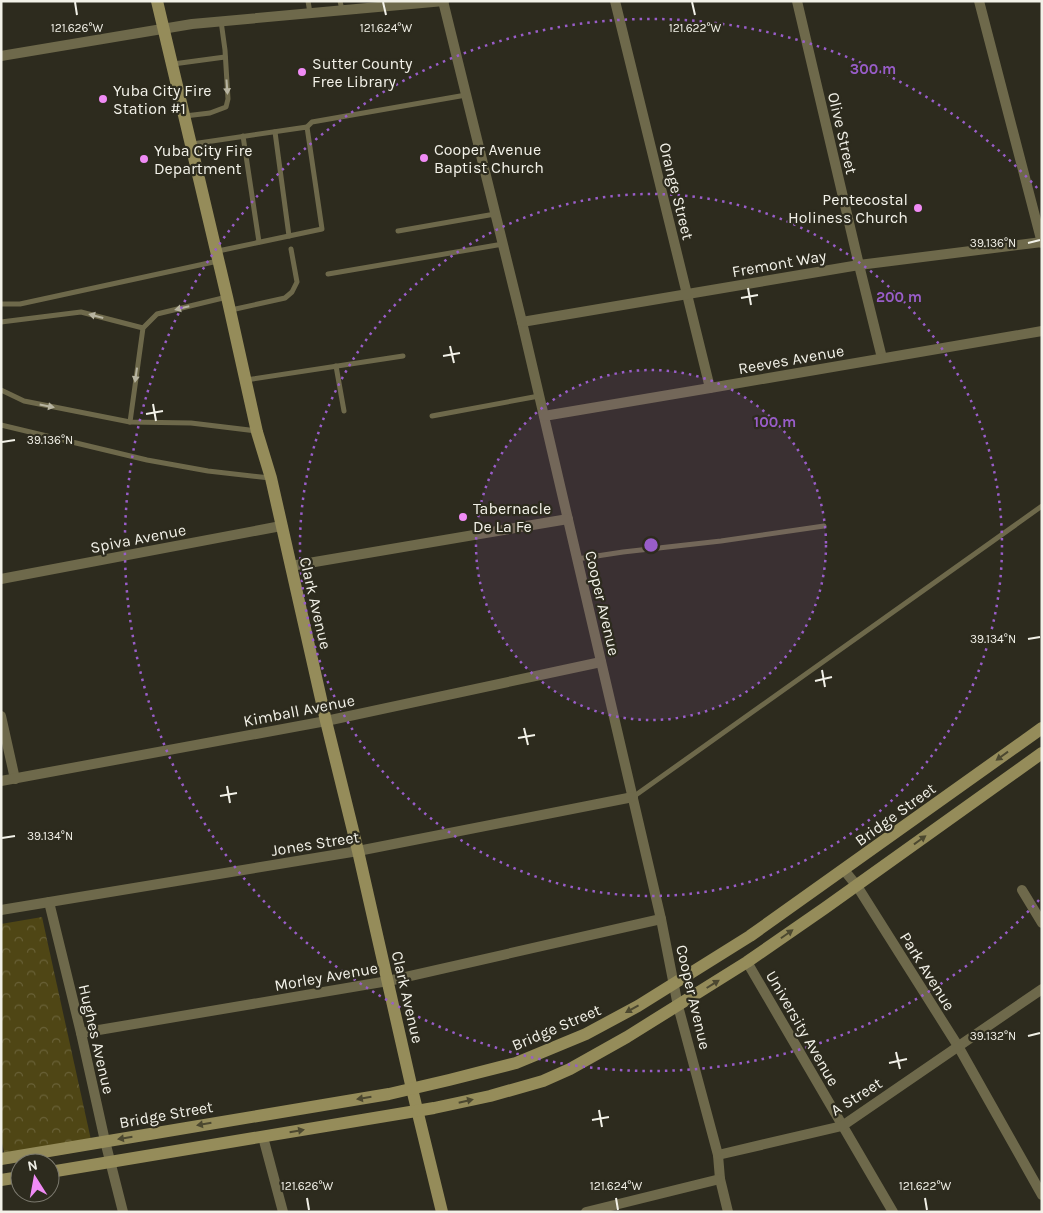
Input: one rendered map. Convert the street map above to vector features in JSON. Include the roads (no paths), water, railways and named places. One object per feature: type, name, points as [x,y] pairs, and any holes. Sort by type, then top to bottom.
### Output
[{"type":"main road","name":"Clark Avenue","points":[[157,1],[442,1212]]},
{"type":"main road","name":"Bridge Street","points":[[1,1159],[389,1094],[516,1063],[586,1034],[638,1006],[750,936],[1042,728]]},
{"type":"main road","points":[[60,1170],[418,1111],[490,1096],[543,1081],[584,1062],[627,1037],[747,962],[857,886],[1042,753]]},
{"type":"street","points":[[1,56],[164,28],[310,13],[341,6],[443,1]]},
{"type":"street","name":"Cooper Avenue","points":[[443,1],[540,396],[661,919],[678,1006],[718,1155],[720,1180],[728,1212]]},
{"type":"street","name":"Orange Street","points":[[615,1],[710,388]]},
{"type":"street","name":"Olive Street","points":[[797,1],[882,358]]},
{"type":"street","points":[[979,1],[1042,242]]},
{"type":"street","name":"Fremont Way","points":[[522,322],[859,265],[1042,242]]},
{"type":"street","name":"Reeves Avenue","points":[[544,416],[1042,331]]},
{"type":"street","points":[[290,566],[568,519]]},
{"type":"street","name":"Spiva Avenue","points":[[1,579],[281,526]]},
{"type":"street","name":"Kimball Avenue","points":[[1,781],[326,721],[601,662]]},
{"type":"street","points":[[1,716],[15,778]]},
{"type":"street","name":"Jones Street","points":[[1,910],[358,851],[633,797]]},
{"type":"street","name":"Park Avenue","points":[[844,870],[857,886],[958,1046],[1042,1195]]},
{"type":"street","points":[[1022,890],[1042,923]]},
{"type":"street","name":"Hughes Avenue","points":[[49,902],[123,1212]]},
{"type":"street","name":"Morley Avenue","points":[[81,1033],[388,981],[661,919]]},
{"type":"street","name":"University Avenue","points":[[747,962],[893,1212]]},
{"type":"street","name":"A Street","points":[[718,1155],[842,1126],[1042,989]]},
{"type":"street","points":[[263,1137],[283,1212]]},
{"type":"street","points":[[586,1212],[720,1180]]},
{"type":"lane","points":[[308,1],[310,13]]},
{"type":"lane","points":[[184,116],[226,108],[228,99],[221,21]]},
{"type":"lane","points":[[172,64],[225,57]]},
{"type":"lane","points":[[191,144],[307,127],[312,122],[466,95]]},
{"type":"lane","points":[[1,304],[20,304],[217,256],[259,242],[322,229],[307,127]]},
{"type":"lane","points":[[275,132],[289,236]]},
{"type":"lane","points":[[243,136],[259,242]]},
{"type":"lane","points":[[398,231],[496,214]]},
{"type":"lane","points":[[328,274],[503,244]]},
{"type":"lane","points":[[230,310],[285,298],[292,292],[297,282],[291,250]]},
{"type":"lane","points":[[130,422],[143,328],[157,314],[227,297]]},
{"type":"lane","points":[[1,322],[81,312],[143,328]]},
{"type":"lane","points":[[246,380],[403,356]]},
{"type":"lane","points":[[336,366],[344,412]]},
{"type":"lane","points":[[1,390],[24,401],[130,422],[191,423],[257,432]]},
{"type":"lane","points":[[432,416],[540,396]]},
{"type":"lane","points":[[1,424],[156,462],[208,472],[270,478]]},
{"type":"lane","points":[[633,797],[1042,506]]},
{"type":"lane","points":[[577,559],[824,526]]},
{"type":"place","name":"Sutter County Free Library","points":[[302,72]]},
{"type":"place","name":"Yuba City Fire Station #1","points":[[103,99]]},
{"type":"place","name":"Cooper Avenue Baptist Church","points":[[424,158]]},
{"type":"place","name":"Yuba City Fire Department","points":[[144,159]]},
{"type":"place","name":"Pentecostal Holiness Church","points":[[918,208]]},
{"type":"place","name":"Tabernacle De La Fe","points":[[463,517]]}]
